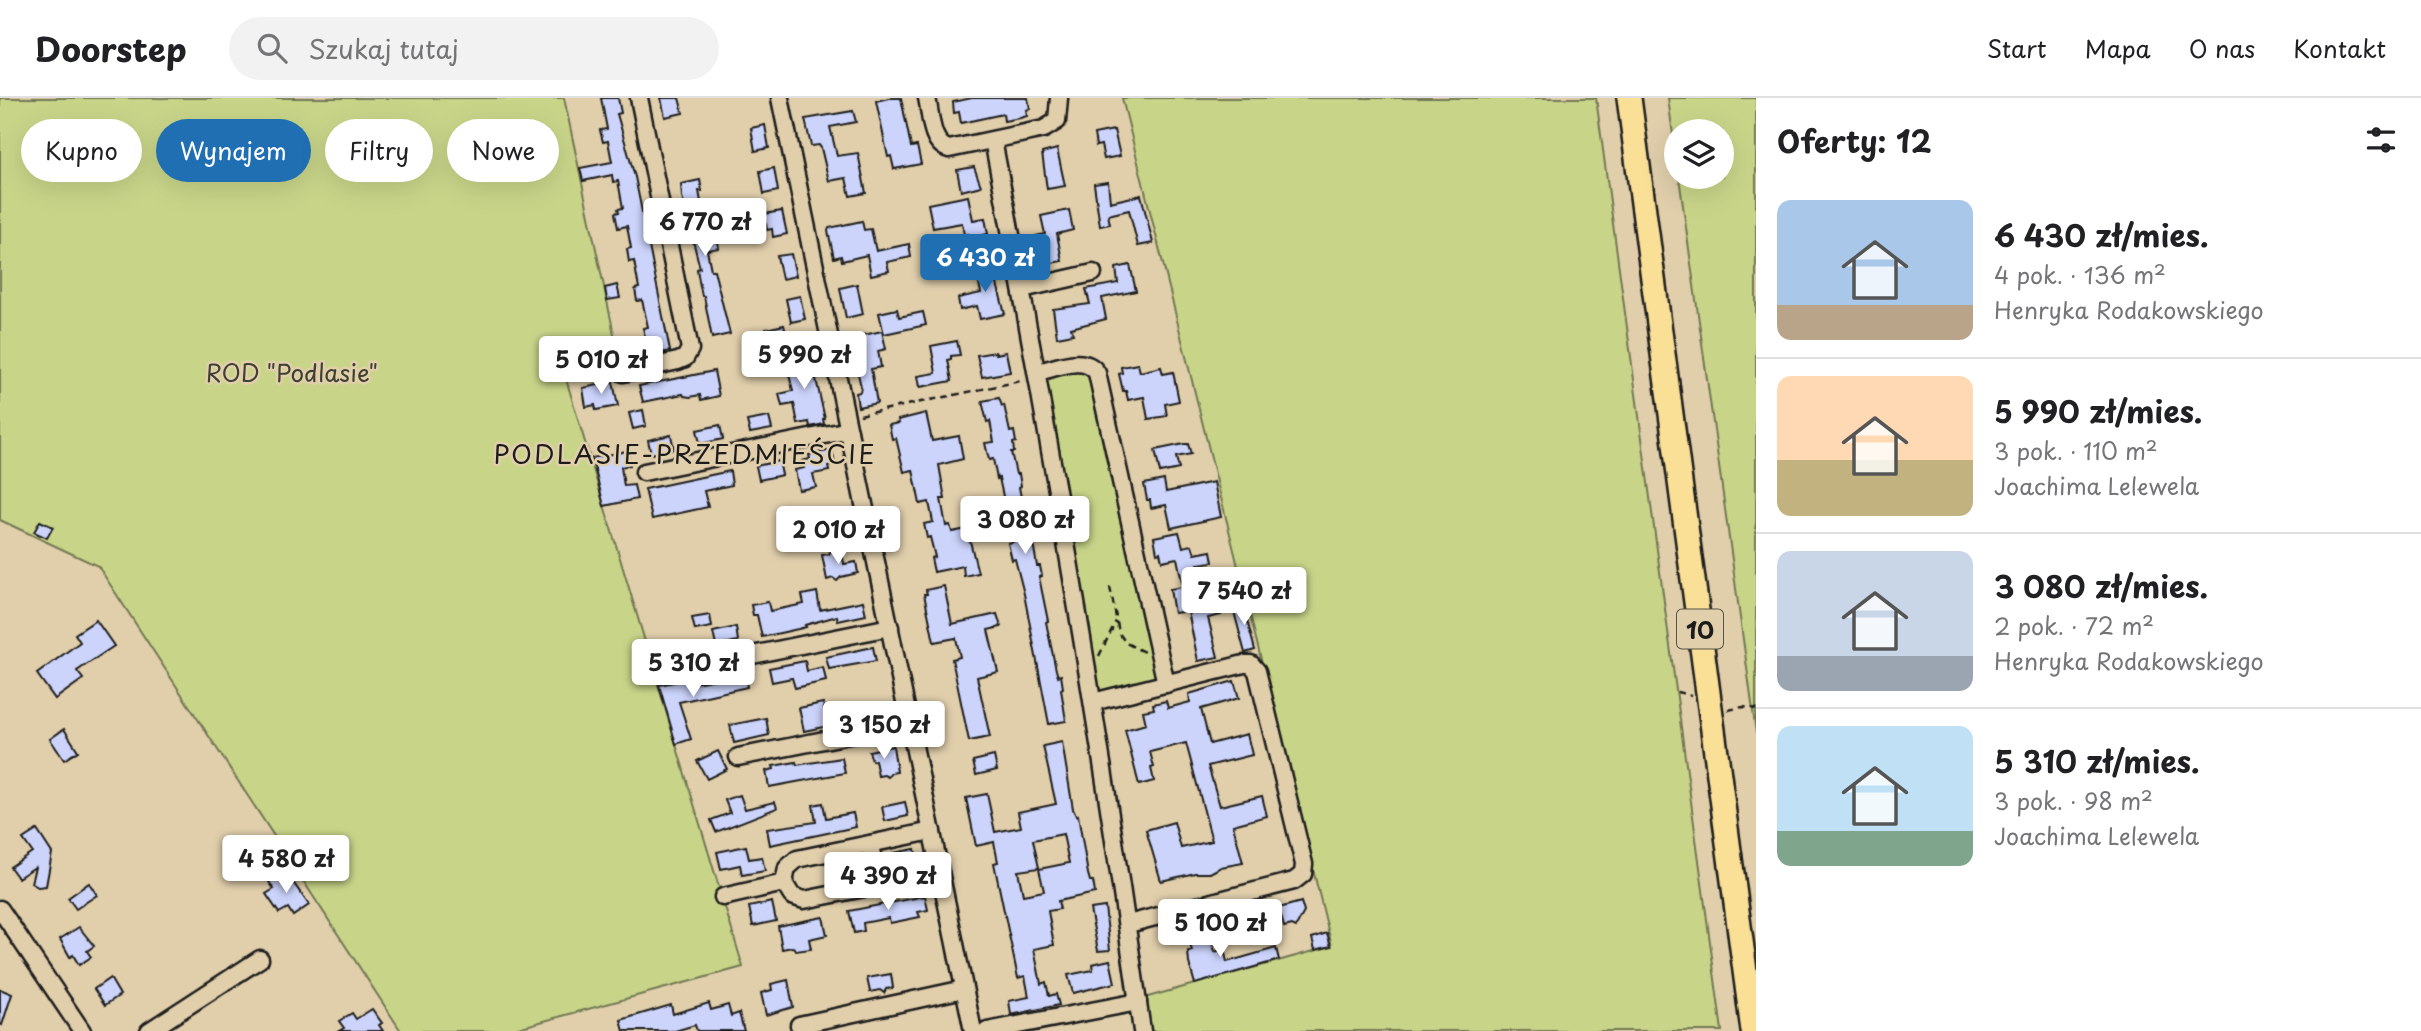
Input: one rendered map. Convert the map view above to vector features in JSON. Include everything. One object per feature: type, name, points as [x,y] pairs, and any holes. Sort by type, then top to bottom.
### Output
[{"type":"highway","name":"10","points":[[1629,98],[1753,1031]]},
{"type":"street","points":[[623,373],[678,361],[685,358],[690,349],[639,98]]},
{"type":"street","points":[[780,98],[973,1031]]},
{"type":"street","points":[[927,98],[936,139],[941,146],[954,148],[1044,129],[1059,118],[1059,98]]},
{"type":"street","points":[[993,140],[1038,374],[1086,658],[1142,1031]]},
{"type":"street","points":[[1022,289],[1093,273]]},
{"type":"street","points":[[1038,374],[1084,363],[1092,366],[1097,373],[1166,684]]},
{"type":"street","points":[[644,472],[848,424]]},
{"type":"street","points":[[703,665],[890,627]]},
{"type":"street","points":[[1093,702],[1250,664],[1255,668],[1304,869],[1294,881],[1128,924]]},
{"type":"street","points":[[738,757],[909,723]]},
{"type":"street","points":[[932,831],[797,859],[787,868],[784,883],[792,896],[804,900],[940,873]]},
{"type":"street","points":[[870,844],[878,886]]},
{"type":"street","points":[[723,897],[784,883]]},
{"type":"street","points":[[0,909],[6,929],[82,1031]]},
{"type":"street","points":[[149,1031],[260,959]]},
{"type":"street","points":[[799,1025],[964,989]]},
{"type":"street","points":[[988,1031],[1138,1002]]},
{"type":"path","points":[[848,424],[1038,374]]},
{"type":"path","points":[[1110,587],[1119,633],[1126,643],[1149,656],[1160,657]]},
{"type":"path","points":[[1086,658],[1100,656],[1116,621]]},
{"type":"path","points":[[1711,713],[1743,707],[1756,709]]},
{"type":"green space","name":"ROD \"Podlasie\"","points":[[0,98],[564,98],[621,367],[566,379],[743,967],[507,1031],[401,1031],[98,566],[0,520]]},
{"type":"green space","points":[[1122,98],[1596,98],[1722,1031],[1149,1031],[1144,998],[1332,946]]},
{"type":"green space","points":[[1668,98],[1756,98],[1756,733],[1681,189],[1734,189],[1734,119],[1671,119]]},
{"type":"green space","points":[[1077,370],[1088,375],[1094,382],[1157,671],[1153,681],[1108,693],[1101,691],[1097,685],[1047,381],[1057,373]]},
{"type":"building","points":[[601,98],[618,98],[621,113],[617,114],[635,177],[670,351],[653,355],[650,340],[646,341],[643,328],[648,327],[642,300],[637,301],[635,289],[639,288],[634,261],[629,262],[627,249],[631,248],[627,226],[618,228],[615,213],[623,208],[618,181],[613,182],[612,175],[583,181],[580,168],[612,162],[608,141],[603,142],[600,130],[607,129]]},
{"type":"building","points":[[661,98],[679,98],[683,113],[665,117]]},
{"type":"building","points":[[901,98],[911,147],[917,146],[921,164],[894,169],[891,156],[888,157],[876,101]]},
{"type":"building","points":[[972,98],[1028,98],[1030,109],[1026,110],[1027,116],[1020,118],[1004,121],[1003,114],[961,123],[959,112],[954,113],[953,102]]},
{"type":"building","points":[[853,111],[856,122],[830,127],[837,156],[858,153],[866,193],[850,196],[846,178],[829,181],[821,148],[819,145],[811,146],[805,119]]},
{"type":"building","points":[[765,125],[769,148],[755,151],[751,128]]},
{"type":"building","points":[[1114,130],[1120,156],[1104,159],[1101,145],[1096,146],[1094,134]]},
{"type":"building","points":[[1057,149],[1065,186],[1047,189],[1042,153]]},
{"type":"building","points":[[974,167],[981,186],[961,191],[957,170]]},
{"type":"building","points":[[774,168],[778,191],[764,194],[760,171]]},
{"type":"building","points":[[700,180],[702,191],[699,191],[705,224],[710,223],[713,238],[717,237],[719,248],[707,250],[730,334],[712,338],[681,184]]},
{"type":"building","points":[[1108,182],[1110,202],[1141,195],[1153,243],[1138,246],[1129,210],[1108,215],[1110,224],[1100,226],[1094,184]]},
{"type":"building","points":[[968,196],[973,220],[985,218],[988,234],[969,238],[968,234],[964,235],[962,223],[933,228],[928,204]]},
{"type":"building","points":[[762,205],[764,214],[782,211],[787,234],[773,237],[772,229],[767,230],[766,224],[750,227],[747,214],[752,214],[750,207]]},
{"type":"building","points":[[1069,210],[1073,230],[1057,234],[1062,261],[1046,264],[1043,248],[1039,249],[1036,236],[1045,234],[1041,216]]},
{"type":"building","points":[[862,221],[864,230],[871,229],[876,251],[909,244],[911,257],[887,262],[889,271],[871,275],[867,255],[842,261],[841,256],[834,258],[829,228]]},
{"type":"building","points":[[791,254],[796,276],[782,279],[777,256]]},
{"type":"building","points":[[991,261],[1005,314],[980,319],[977,306],[960,310],[958,298],[981,293],[975,264]]},
{"type":"building","points":[[1130,265],[1136,291],[1102,298],[1106,319],[1071,328],[1073,334],[1057,337],[1053,309],[1090,304],[1086,289],[1118,283],[1116,268]]},
{"type":"building","points":[[857,284],[863,314],[846,318],[840,288]]},
{"type":"building","points":[[617,285],[620,298],[607,300],[605,288]]},
{"type":"building","points":[[800,296],[805,319],[791,322],[786,299]]},
{"type":"building","points":[[897,309],[899,317],[923,312],[926,325],[884,334],[879,313]]},
{"type":"building","points":[[784,325],[788,341],[769,345],[766,329]]},
{"type":"building","points":[[882,331],[886,349],[878,351],[881,367],[871,369],[877,403],[858,407],[856,393],[860,392],[861,387],[851,342],[859,340],[859,336]]},
{"type":"building","points":[[957,341],[960,355],[951,356],[948,360],[952,381],[920,387],[918,376],[936,373],[931,346]]},
{"type":"building","points":[[810,352],[825,419],[824,424],[810,427],[809,422],[798,424],[794,404],[782,406],[779,394],[793,391],[785,357]]},
{"type":"building","points":[[1006,352],[1010,372],[982,377],[977,355]]},
{"type":"building","points":[[1138,364],[1140,372],[1161,367],[1163,374],[1173,372],[1179,401],[1165,404],[1167,416],[1148,419],[1144,397],[1128,400],[1119,374],[1122,373],[1121,367]]},
{"type":"building","points":[[714,371],[719,396],[701,400],[700,395],[690,397],[683,394],[643,402],[639,386]]},
{"type":"building","points":[[613,382],[618,406],[596,410],[595,405],[586,407],[583,388]]},
{"type":"building","points":[[999,398],[1002,406],[1004,405],[1010,432],[1014,431],[1016,442],[1013,443],[1014,452],[1011,452],[1016,474],[1019,474],[1024,513],[1027,512],[1033,532],[1037,566],[1040,566],[1042,576],[1039,577],[1048,621],[1046,622],[1056,670],[1058,676],[1061,675],[1066,721],[1049,724],[1024,594],[1008,543],[1013,542],[999,478],[997,479],[993,459],[989,460],[985,443],[994,442],[982,401]]},
{"type":"building","points":[[643,410],[646,426],[633,429],[629,413]]},
{"type":"building","points":[[926,413],[932,441],[959,436],[963,459],[939,465],[945,499],[941,499],[946,526],[950,525],[952,532],[967,529],[978,573],[964,576],[963,566],[934,572],[931,558],[935,557],[924,524],[933,522],[929,502],[920,504],[913,470],[904,472],[896,438],[892,439],[889,425]]},
{"type":"building","points":[[769,417],[772,429],[750,433],[747,421]]},
{"type":"building","points":[[720,425],[723,439],[700,444],[697,430]]},
{"type":"building","points":[[671,435],[674,449],[651,454],[648,440]]},
{"type":"building","points":[[1188,444],[1191,454],[1176,457],[1179,469],[1160,473],[1155,450]]},
{"type":"building","points":[[832,450],[835,464],[828,466],[829,471],[813,474],[816,487],[799,490],[795,470],[804,468],[802,461],[810,459],[809,455]]},
{"type":"building","points":[[627,451],[630,465],[621,467],[624,486],[634,485],[637,499],[604,506],[592,458]]},
{"type":"building","points":[[779,461],[782,475],[759,480],[756,466]]},
{"type":"building","points":[[730,471],[732,485],[704,491],[708,507],[652,519],[645,489]]},
{"type":"building","points":[[1164,480],[1166,492],[1214,482],[1221,517],[1171,528],[1166,505],[1151,508],[1144,484]]},
{"type":"building","points":[[40,521],[53,527],[47,538],[34,532]]},
{"type":"building","points":[[1179,532],[1183,547],[1192,545],[1195,554],[1211,551],[1213,562],[1198,564],[1201,576],[1192,578],[1198,609],[1218,605],[1221,615],[1208,618],[1218,657],[1198,661],[1188,611],[1174,613],[1170,589],[1183,587],[1177,558],[1162,561],[1160,552],[1157,553],[1154,537]]},
{"type":"building","points":[[831,550],[835,553],[842,551],[844,564],[856,562],[858,573],[841,577],[837,581],[833,578],[827,580],[822,555],[829,554]]},
{"type":"building","points":[[944,586],[952,624],[997,614],[1001,627],[988,630],[998,672],[977,677],[990,737],[969,741],[952,659],[960,657],[956,638],[934,642],[924,594],[927,594],[926,590]]},
{"type":"building","points":[[817,592],[820,610],[863,601],[866,615],[838,621],[837,616],[805,625],[806,627],[762,637],[757,615],[753,615],[751,605],[768,602],[770,611],[804,604],[802,595]]},
{"type":"building","points":[[1242,602],[1255,650],[1245,653],[1232,604]]},
{"type":"building","points":[[710,615],[712,627],[695,630],[692,618]]},
{"type":"building","points":[[96,620],[114,646],[77,671],[83,679],[55,699],[37,674],[80,642],[75,634]]},
{"type":"building","points":[[736,627],[738,641],[716,646],[713,632]]},
{"type":"building","points":[[686,644],[689,658],[666,663],[663,648]]},
{"type":"building","points":[[873,647],[876,661],[829,669],[826,657]]},
{"type":"building","points":[[805,661],[807,671],[823,667],[826,681],[795,688],[792,678],[772,682],[769,668]]},
{"type":"building","points":[[745,674],[747,687],[679,702],[691,739],[676,744],[659,685],[693,678],[694,683]]},
{"type":"building","points":[[1234,681],[1239,698],[1201,709],[1210,744],[1247,734],[1252,755],[1208,766],[1220,806],[1262,796],[1267,816],[1233,825],[1243,863],[1221,867],[1210,873],[1195,873],[1161,881],[1146,830],[1174,822],[1181,848],[1212,841],[1186,743],[1150,752],[1154,781],[1139,785],[1125,730],[1146,724],[1143,711],[1154,709],[1153,704],[1166,701],[1168,708],[1190,702],[1189,694]]},
{"type":"building","points":[[823,703],[828,726],[804,731],[799,708]]},
{"type":"building","points":[[766,718],[769,735],[734,743],[730,725]]},
{"type":"building","points":[[64,729],[78,751],[64,760],[50,739]]},
{"type":"building","points":[[1062,742],[1073,809],[1076,816],[1078,815],[1088,874],[1090,881],[1093,881],[1095,893],[1058,901],[1060,909],[1048,911],[1054,945],[1034,949],[1041,984],[1046,982],[1049,996],[1056,994],[1059,1005],[1011,1015],[1009,1001],[1029,997],[1025,976],[1018,978],[994,863],[998,862],[994,842],[976,846],[966,798],[987,794],[995,832],[1021,827],[1018,812],[1056,804],[1043,746]],"holes":[[[1063,834],[1069,863],[1039,869],[1044,891],[1023,895],[1018,871],[1039,868],[1033,840]]]},
{"type":"building","points":[[893,746],[897,772],[888,777],[878,776],[875,760],[872,761],[869,751]]},
{"type":"building","points":[[718,751],[727,769],[707,779],[697,761]]},
{"type":"building","points":[[994,756],[997,770],[976,775],[973,761]]},
{"type":"building","points":[[842,758],[845,773],[769,787],[766,771],[774,769],[773,766]]},
{"type":"building","points":[[740,795],[745,809],[775,802],[777,808],[716,832],[711,820],[730,813],[725,800]]},
{"type":"building","points":[[905,802],[908,816],[885,821],[882,807]]},
{"type":"building","points":[[823,803],[826,818],[853,813],[856,827],[770,845],[767,829],[816,822],[813,805]]},
{"type":"building","points":[[37,830],[52,853],[46,886],[38,887],[31,883],[35,867],[18,878],[10,867],[32,852],[23,839]]},
{"type":"building","points":[[746,846],[749,859],[762,857],[765,871],[742,875],[740,865],[721,869],[717,852]]},
{"type":"building","points":[[915,849],[918,867],[896,871],[893,853]]},
{"type":"building","points":[[285,871],[309,905],[293,916],[288,908],[279,913],[266,894],[274,889],[269,882]]},
{"type":"building","points":[[89,883],[97,895],[76,909],[68,898]]},
{"type":"building","points":[[925,896],[928,910],[918,912],[920,917],[890,923],[889,918],[863,923],[864,931],[854,933],[849,911]]},
{"type":"building","points":[[772,902],[776,921],[753,926],[749,907]]},
{"type":"building","points":[[1301,902],[1304,912],[1296,927],[1284,927],[1279,908]]},
{"type":"building","points":[[1105,907],[1110,950],[1098,951],[1090,909]]},
{"type":"building","points":[[823,917],[827,935],[809,939],[811,949],[782,949],[778,926]]},
{"type":"building","points":[[79,927],[94,946],[87,951],[91,957],[79,965],[73,955],[70,957],[60,939]]},
{"type":"building","points":[[1209,930],[1215,952],[1224,949],[1227,962],[1276,948],[1279,960],[1195,984],[1189,963],[1188,952],[1192,951],[1187,933]]},
{"type":"building","points":[[1327,933],[1331,946],[1315,950],[1312,938]]},
{"type":"building","points":[[1110,960],[1115,983],[1073,993],[1068,975],[1093,970],[1092,964]]},
{"type":"building","points":[[891,974],[893,988],[886,989],[884,993],[880,990],[870,992],[867,978]]},
{"type":"building","points":[[110,978],[120,995],[105,1005],[94,989]]},
{"type":"building","points":[[788,980],[793,1007],[766,1015],[761,993],[772,990],[771,984]]},
{"type":"building","points":[[0,989],[12,994],[2,1025],[0,1024]]},
{"type":"building","points":[[709,1003],[711,1010],[728,1005],[731,1016],[739,1013],[744,1031],[697,1031],[695,1025],[675,1031],[624,1031],[621,1020],[671,1005],[673,1014]]},
{"type":"building","points":[[372,1009],[382,1023],[379,1025],[383,1031],[339,1031],[344,1028],[339,1021],[352,1013],[356,1019]]},
{"type":"district","name":"PODLASIE-PRZEDMIEŚCIE","points":[[685,453]]}]
